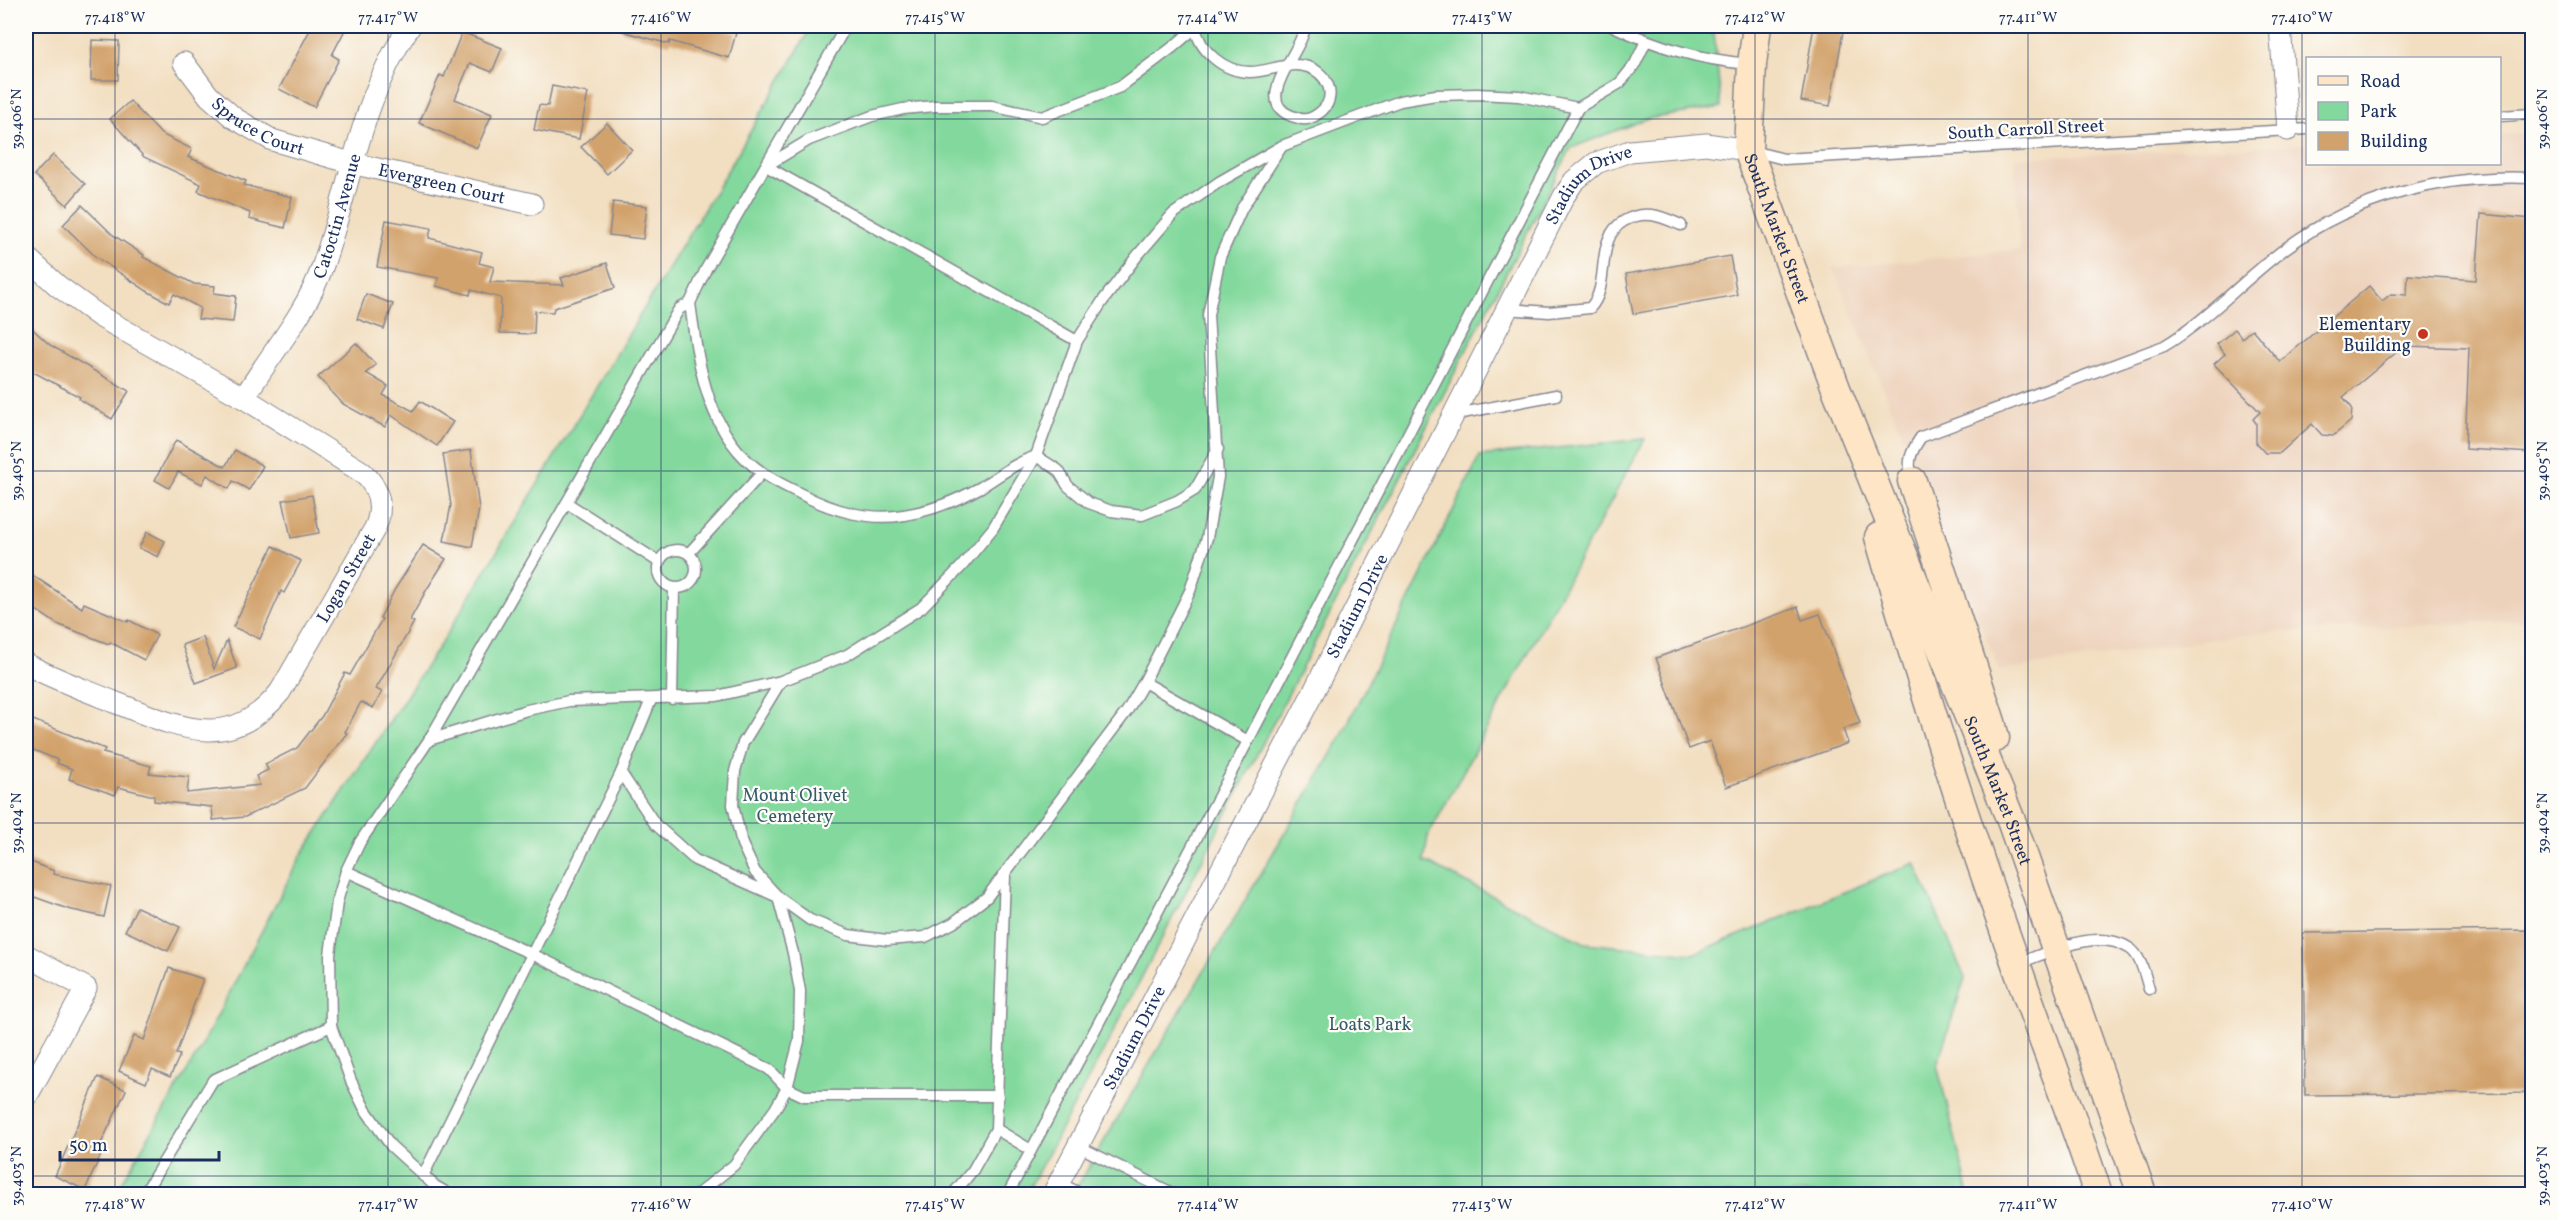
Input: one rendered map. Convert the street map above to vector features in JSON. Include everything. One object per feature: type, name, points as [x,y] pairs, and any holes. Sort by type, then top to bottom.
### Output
[{"type":"main road","name":"South Market Street","points":[[1757,26],[1752,64],[1748,150],[1838,391],[2012,823],[2142,1194]]},
{"type":"main road","name":"South Market Street","points":[[1838,391],[1915,662],[2016,964],[2079,1134],[2098,1194]]},
{"type":"main road","points":[[1912,481],[1991,722],[2012,823]]},
{"type":"street","name":"Catoctin Avenue","points":[[244,398],[314,286],[323,266],[351,163],[383,76],[410,26]]},
{"type":"street","points":[[2280,26],[2298,130]]},
{"type":"street","name":"Spruce Court","points":[[184,63],[209,96],[234,118],[272,140],[351,163]]},
{"type":"street","name":"Stadium Drive","points":[[1056,1189],[1314,691],[1564,196],[1574,181],[1596,163],[1630,151],[1706,144],[1748,150]]},
{"type":"street","name":"Evergreen Court","points":[[351,163],[532,204]]},
{"type":"street","name":"Logan Street","points":[[26,257],[58,286],[99,316],[244,398],[362,472],[372,483],[380,506],[375,528],[273,701],[255,716],[235,725],[213,730],[179,728],[26,664]]},
{"type":"street","points":[[26,955],[86,988],[26,1098]]},
{"type":"lane","points":[[846,26],[706,269],[690,303],[699,368],[718,420],[730,440],[762,473],[825,506],[863,515],[903,515],[940,506],[980,488],[1016,462],[1036,456],[1058,470],[1068,486],[1089,503],[1111,511],[1142,515],[1177,501],[1195,490],[1218,449]]},
{"type":"lane","points":[[766,166],[808,140],[872,116],[903,109],[935,106],[992,106],[1042,117],[1120,87],[1173,47],[1195,27],[1202,45],[1215,59],[1231,69],[1249,72],[1287,64],[1315,69],[1324,77],[1329,88],[1329,100],[1323,110],[1314,117],[1302,120],[1290,117],[1281,109],[1276,98],[1276,86],[1287,64],[1297,47],[1305,26]]},
{"type":"lane","points":[[1613,26],[1646,41],[1687,55],[1717,62],[1752,64]]},
{"type":"lane","points":[[1008,1194],[1248,741],[1578,108],[1620,83],[1635,64],[1646,41]]},
{"type":"lane","points":[[429,740],[527,710],[568,701],[717,696],[781,681],[847,655],[921,608],[962,566],[993,528],[1036,456],[1077,341],[1130,265],[1173,214],[1219,182],[1282,146],[1400,101],[1436,95],[1478,94],[1519,96],[1578,108]]},
{"type":"lane","points":[[2501,116],[2532,114]]},
{"type":"lane","points":[[1314,117],[1314,134]]},
{"type":"lane","name":"South Carroll Street","points":[[1748,150],[1784,159],[2298,130]]},
{"type":"lane","points":[[781,681],[743,743],[735,771],[733,805],[742,844],[755,872],[778,897],[810,920],[848,935],[887,940],[925,937],[953,923],[987,897],[1127,711],[1190,591],[1207,538],[1218,477],[1208,315],[1210,303],[1220,257],[1242,208],[1282,146]]},
{"type":"lane","points":[[766,166],[1077,341]]},
{"type":"lane","points":[[1912,481],[1908,463],[1911,452],[1921,437],[2164,346],[2188,332],[2286,248],[2320,226],[2366,205],[2412,188],[2462,179],[2532,178]]},
{"type":"lane","points":[[1506,309],[1549,312],[1590,308],[1598,299],[1608,237],[1618,225],[1643,214],[1655,214],[1681,225]]},
{"type":"lane","points":[[449,1194],[433,1190],[423,1176],[391,1146],[365,1109],[351,1081],[331,1026],[330,955],[337,902],[346,871],[360,842],[429,740],[679,309],[690,303]]},
{"type":"lane","points":[[1452,415],[1556,395]]},
{"type":"lane","points":[[689,554],[762,473]]},
{"type":"lane","points":[[567,503],[659,562]]},
{"type":"lane","points":[[680,550],[689,554],[695,562],[696,572],[692,581],[684,587],[674,589],[664,584],[658,576],[661,557],[669,551],[680,550]]},
{"type":"lane","points":[[672,699],[674,589]]},
{"type":"lane","points":[[1144,682],[1248,741]]},
{"type":"lane","points":[[423,1176],[621,773],[651,700]]},
{"type":"lane","points":[[621,773],[655,824],[695,860],[778,897]]},
{"type":"lane","points":[[346,871],[532,954],[769,1069],[787,1088],[804,1096],[998,1096]]},
{"type":"lane","points":[[953,1194],[973,1170],[996,1129],[1005,875]]},
{"type":"lane","points":[[698,1194],[734,1165],[775,1109],[787,1088],[799,1041],[800,992],[793,953],[778,897]]},
{"type":"lane","points":[[2016,964],[2087,940],[2110,941],[2130,948],[2142,966],[2149,989]]},
{"type":"lane","points":[[144,1194],[213,1080],[331,1026]]},
{"type":"lane","points":[[996,1129],[1031,1150]]},
{"type":"lane","points":[[1078,1146],[1174,1194]]},
{"type":"lane","points":[[1056,1189],[1082,1194]]},
{"type":"shaded area","points":[[2532,133],[2532,620],[2256,633],[2000,671],[1833,268],[2020,250],[2015,158],[2306,144],[2306,165],[2501,165],[2501,135]]},
{"type":"green space","name":"Mount Olivet Cemetery","points":[[812,26],[1653,26],[1714,33],[1721,107],[1646,119],[1571,148],[1105,1048],[1026,1194],[115,1194],[200,1049],[301,856],[444,639],[722,180]]},
{"type":"green space","name":"Loats Park","points":[[1645,439],[1428,836],[1424,861],[1585,943],[1693,954],[1915,863],[1965,978],[1937,1065],[1969,1194],[1073,1194],[1341,737],[1480,456]]},
{"type":"building","points":[[312,26],[347,26],[332,55],[339,59],[314,107],[279,89]]},
{"type":"building","points":[[623,26],[712,26],[736,33],[729,58],[670,41],[669,44],[622,31]]},
{"type":"building","points":[[1814,26],[1844,26],[1830,106],[1801,101]]},
{"type":"building","points":[[462,32],[502,48],[492,72],[470,63],[455,99],[492,114],[477,148],[419,123],[440,75],[444,77]]},
{"type":"building","points":[[92,40],[119,41],[118,80],[91,80]]},
{"type":"building","points":[[552,86],[588,93],[579,139],[534,130],[539,105],[548,106]]},
{"type":"building","points":[[130,101],[161,134],[192,149],[188,157],[246,181],[244,185],[292,197],[285,228],[249,219],[250,213],[198,191],[201,184],[144,157],[110,119]]},
{"type":"building","points":[[607,123],[632,150],[607,174],[581,147]]},
{"type":"building","points":[[53,155],[85,184],[67,205],[34,175]]},
{"type":"building","points":[[613,202],[647,206],[643,239],[609,235]]},
{"type":"building","points":[[82,205],[113,235],[144,255],[143,257],[194,284],[215,286],[214,293],[236,296],[233,322],[198,319],[200,308],[174,294],[169,303],[96,257],[63,225]]},
{"type":"building","name":"Elementary Building","points":[[2481,214],[2532,219],[2532,453],[2465,449],[2469,348],[2404,346],[2343,397],[2352,408],[2351,421],[2333,436],[2322,435],[2312,424],[2280,453],[2265,453],[2256,443],[2256,423],[2253,419],[2260,412],[2214,364],[2225,354],[2217,344],[2235,329],[2242,338],[2252,329],[2280,362],[2369,286],[2382,301],[2391,294],[2407,295],[2408,275],[2476,280]]},
{"type":"building","points":[[386,220],[431,228],[429,238],[482,252],[479,263],[494,267],[490,282],[564,285],[561,278],[607,263],[615,288],[554,308],[553,312],[535,311],[534,334],[500,333],[501,298],[471,290],[470,295],[436,286],[439,278],[377,267]]},
{"type":"building","points":[[1730,256],[1737,295],[1633,314],[1626,274]]},
{"type":"building","points":[[366,294],[393,304],[384,329],[357,319]]},
{"type":"building","points":[[26,323],[50,345],[129,391],[112,419],[79,399],[80,397],[26,368]]},
{"type":"building","points":[[356,343],[376,365],[366,373],[388,386],[383,395],[413,411],[420,401],[453,422],[437,446],[391,415],[385,427],[343,404],[318,377]]},
{"type":"building","points":[[176,440],[225,467],[235,450],[263,466],[249,490],[233,481],[229,489],[207,475],[202,484],[178,472],[169,488],[155,480]]},
{"type":"building","points":[[471,450],[479,509],[472,547],[444,541],[451,505],[443,454]]},
{"type":"building","points":[[312,495],[319,533],[291,538],[283,500]]},
{"type":"building","points":[[147,532],[165,541],[158,557],[139,548]]},
{"type":"building","points":[[423,545],[446,559],[410,620],[414,622],[376,689],[382,692],[373,708],[361,702],[345,732],[347,733],[305,788],[245,817],[213,820],[212,807],[154,801],[154,796],[118,787],[115,795],[69,779],[72,769],[57,763],[58,760],[26,747],[26,717],[105,749],[103,753],[151,766],[149,773],[189,777],[187,793],[260,785],[256,776],[268,770],[265,764],[297,748],[322,716],[345,673],[350,675],[382,619],[380,618],[395,589]]},
{"type":"building","points":[[273,546],[301,561],[284,593],[281,591],[260,639],[233,627]]},
{"type":"building","points":[[26,571],[82,608],[84,603],[128,622],[129,620],[157,635],[144,660],[110,642],[109,644],[57,624],[26,603]]},
{"type":"building","points":[[1798,607],[1802,620],[1820,614],[1860,723],[1843,729],[1848,743],[1726,787],[1710,741],[1689,749],[1656,658]]},
{"type":"building","points":[[203,637],[214,669],[227,640],[237,668],[196,683],[182,645]]},
{"type":"building","points":[[26,860],[54,871],[53,874],[111,886],[104,917],[68,909],[26,894]]},
{"type":"building","points":[[137,907],[180,927],[168,951],[125,931]]},
{"type":"building","points":[[2532,930],[2532,1093],[2305,1095],[2303,933]]},
{"type":"building","points":[[169,968],[203,979],[176,1054],[180,1055],[170,1077],[152,1069],[146,1083],[119,1071],[134,1036],[144,1040]]},
{"type":"building","points":[[98,1077],[126,1090],[100,1146],[104,1148],[85,1190],[55,1176]]},
{"type":"place","name":"Elementary Building","points":[[2423,334]]}]
